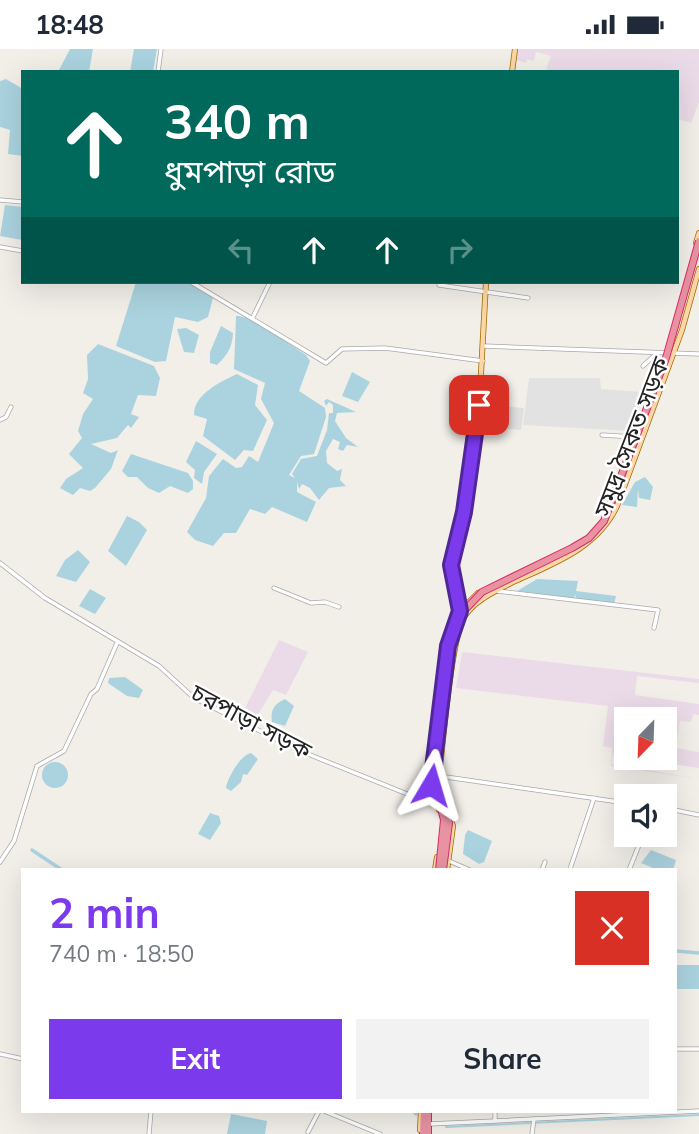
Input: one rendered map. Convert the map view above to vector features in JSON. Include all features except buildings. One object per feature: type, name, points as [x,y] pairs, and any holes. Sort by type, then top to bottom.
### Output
[{"type":"highway","points":[[441,868],[444,820],[433,778],[449,652],[460,615],[482,592],[572,548],[589,538],[604,521],[666,358],[699,241]]},
{"type":"highway","points":[[441,868],[449,823],[437,779],[455,635],[463,613],[484,594],[591,540],[605,524],[616,505],[663,374],[699,257]]},
{"type":"highway","points":[[425,1134],[426,1113]]},
{"type":"main road","points":[[512,70],[515,51]]},
{"type":"main road","name":"সমুদ্র সৈকত সড়ক","points":[[463,613],[475,595],[575,544],[596,528],[612,501],[665,355],[699,233]]},
{"type":"main road","name":"সমুদ্র সৈকত সড়ক","points":[[463,613],[481,599],[594,540],[607,525],[617,506],[673,355],[699,269]]},
{"type":"main road","points":[[443,868],[449,861],[453,834],[439,776],[457,637],[463,613],[451,565],[464,512],[479,405],[486,284]]},
{"type":"main road","points":[[441,868],[442,830],[431,785],[432,771],[448,646],[463,613]]},
{"type":"main road","points":[[425,1134],[429,1124],[426,1113]]},
{"type":"street","points":[[158,70],[161,49]]},
{"type":"street","points":[[0,200],[21,202]]},
{"type":"street","points":[[0,247],[21,251]]},
{"type":"street","points":[[195,284],[326,363],[342,349],[373,347],[483,361]]},
{"type":"street","points":[[253,317],[269,284]]},
{"type":"street","points":[[439,285],[528,298]]},
{"type":"street","points":[[484,346],[665,355],[699,354]]},
{"type":"street","points":[[643,366],[657,354]]},
{"type":"street","points":[[0,420],[6,417],[11,407]]},
{"type":"street","points":[[602,435],[635,437]]},
{"type":"street","name":"চরপাড়া সড়ক","points":[[0,563],[35,591],[159,666],[194,698],[298,750],[437,806],[448,808]]},
{"type":"street","points":[[274,588],[311,603],[325,602],[339,607]]},
{"type":"street","points":[[496,591],[658,610],[654,628]]},
{"type":"street","points":[[0,862],[14,841],[37,766],[64,751],[97,689],[117,643]]},
{"type":"street","points":[[439,776],[614,801]]},
{"type":"street","points":[[570,868],[594,798]]},
{"type":"street","points":[[677,810],[699,815]]},
{"type":"street","points":[[630,868],[638,847]]},
{"type":"street","points":[[449,861],[465,868]]},
{"type":"street","points":[[543,868],[545,862]]},
{"type":"street","points":[[677,1049],[699,1049]]},
{"type":"street","points":[[0,1054],[21,1059]]},
{"type":"street","points":[[677,1112],[699,1111]]},
{"type":"street","points":[[149,1134],[151,1113]]},
{"type":"street","points":[[308,1132],[321,1113]]},
{"type":"street","points":[[327,1113],[380,1134]]},
{"type":"street","points":[[495,1113],[495,1121]]},
{"type":"street","points":[[429,1124],[625,1113]]},
{"type":"street","points":[[533,1134],[534,1119]]},
{"type":"shaded area","points":[[518,49],[699,49],[699,102],[691,123],[679,120],[679,70],[549,70],[546,69],[551,56],[536,52],[534,61],[527,59],[526,63],[516,60]]},
{"type":"shaded area","points":[[529,378],[600,378],[601,389],[644,392],[632,431],[523,425]]},
{"type":"shaded area","points":[[480,404],[524,408],[521,430],[478,426],[479,420],[490,421],[491,416],[479,415]]},
{"type":"shaded area","points":[[279,640],[308,652],[286,695],[273,690],[255,720],[242,714]]},
{"type":"shaded area","points":[[462,652],[699,679],[699,683],[637,676],[635,695],[699,704],[699,715],[693,714],[691,722],[680,721],[677,741],[677,707],[614,707],[614,766],[611,766],[612,748],[603,746],[608,706],[456,688]]},
{"type":"shaded area","points":[[677,748],[699,752],[699,768],[677,765]]},
{"type":"shaded area","points":[[638,770],[647,770],[699,779]]},
{"type":"water","points":[[70,49],[93,49],[89,70],[59,70]]},
{"type":"water","points":[[134,49],[157,49],[153,70],[130,70]]},
{"type":"water","points":[[6,79],[21,88],[21,156],[8,154],[10,130],[0,127],[0,81]]},
{"type":"water","points":[[5,205],[21,207],[21,240],[0,236]]},
{"type":"water","points":[[135,284],[191,284],[214,294],[208,317],[198,322],[175,317],[166,361],[155,362],[116,346]]},
{"type":"water","points":[[236,316],[252,320],[306,355],[310,361],[299,391],[325,408],[326,417],[314,454],[301,456],[289,475],[295,478],[292,474],[301,459],[317,456],[327,430],[329,413],[333,413],[333,405],[329,402],[326,406],[324,401],[327,399],[356,412],[337,413],[335,421],[346,438],[358,447],[347,445],[343,451],[338,449],[340,442],[333,439],[326,451],[327,463],[337,471],[342,469],[340,480],[346,486],[329,488],[319,500],[310,488],[302,484],[299,489],[297,482],[297,492],[316,502],[307,522],[272,507],[265,514],[250,509],[236,533],[224,533],[213,546],[195,540],[187,532],[206,498],[209,476],[223,459],[236,468],[242,467],[249,456],[258,462],[274,423],[261,399],[265,383],[234,369]]},
{"type":"water","points":[[221,326],[233,333],[229,351],[217,365],[210,363],[210,352]]},
{"type":"water","points":[[186,328],[199,335],[194,353],[184,352],[177,329]]},
{"type":"water","points":[[98,344],[154,366],[160,378],[156,396],[138,395],[131,414],[139,417],[131,428],[128,425],[117,438],[91,444],[111,453],[118,450],[111,469],[95,488],[90,491],[80,488],[73,495],[60,488],[66,479],[83,468],[69,454],[82,438],[78,431],[83,414],[93,399],[83,393],[88,379],[87,355]]},
{"type":"water","points":[[352,372],[370,382],[358,402],[342,396]]},
{"type":"water","points":[[237,374],[258,385],[255,405],[267,420],[253,451],[244,450],[235,460],[203,436],[207,419],[194,415],[203,395]]},
{"type":"water","points":[[196,441],[217,454],[204,472],[202,484],[194,478],[195,470],[186,462]]},
{"type":"water","points":[[131,454],[188,473],[193,481],[193,489],[188,493],[170,486],[159,493],[148,488],[137,477],[128,477],[122,471]]},
{"type":"water","points":[[645,477],[653,487],[650,500],[639,498],[638,489],[637,507],[622,505],[635,482]]},
{"type":"water","points":[[127,516],[147,530],[126,566],[108,551]]},
{"type":"water","points":[[78,550],[90,562],[76,582],[56,576],[65,560]]},
{"type":"water","points":[[537,579],[578,581],[576,591],[616,596],[614,604],[576,599],[575,594],[574,598],[517,591]]},
{"type":"water","points":[[90,589],[106,598],[95,614],[79,606]]},
{"type":"water","points":[[125,677],[143,690],[139,698],[127,696],[108,683],[109,678]]},
{"type":"water","points":[[285,699],[294,706],[285,726],[272,722],[272,714],[278,703]]},
{"type":"water","points":[[251,753],[258,759],[247,775],[243,774],[241,782],[231,791],[226,788],[231,773]]},
{"type":"water","points":[[55,762],[64,766],[68,775],[64,784],[55,788],[46,784],[42,775],[46,766]]},
{"type":"water","points":[[210,813],[219,816],[221,823],[210,840],[198,834]]},
{"type":"water","points":[[468,830],[492,841],[484,862],[479,864],[463,854]]},
{"type":"water","points":[[651,850],[676,860],[674,868],[653,868],[641,863]]},
{"type":"water","points":[[677,965],[699,965],[699,989],[677,989]]},
{"type":"water","points":[[231,1114],[267,1121],[265,1134],[227,1134]]},
{"type":"waterway","points":[[32,850],[59,868]]},
{"type":"waterway","points":[[677,951],[699,953]]},
{"type":"waterway","points":[[446,1127],[699,1115]]},
{"type":"route","points":[[431,785],[448,646],[460,611],[451,565],[464,512],[478,428],[479,405]]}]
